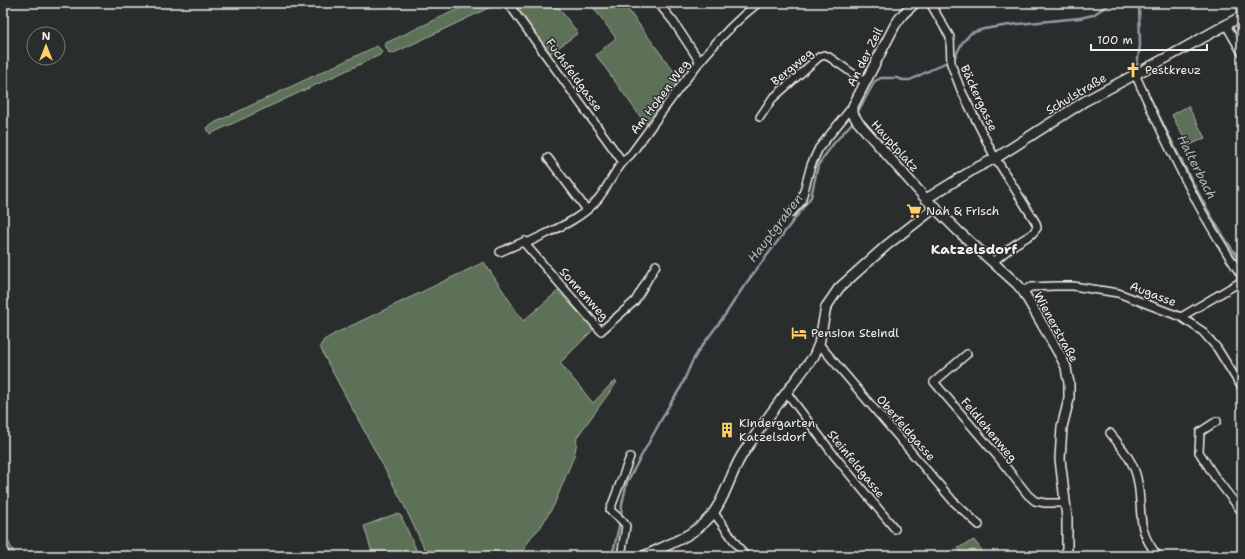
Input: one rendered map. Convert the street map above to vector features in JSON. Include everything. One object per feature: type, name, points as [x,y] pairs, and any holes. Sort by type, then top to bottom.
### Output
[{"type":"street","name":"Fuchsfeldgasse","points":[[508,3],[622,161]]},
{"type":"street","points":[[658,3],[673,21],[700,62]]},
{"type":"street","points":[[745,3],[750,9]]},
{"type":"street","name":"Am Hohen Weg","points":[[500,252],[525,242],[524,244],[579,217],[587,210],[598,199],[622,161],[631,154],[700,62],[729,29],[758,3]]},
{"type":"street","name":"An der Zeil","points":[[855,114],[865,82],[895,25],[903,14],[915,3]]},
{"type":"street","name":"Bäckergasse","points":[[930,3],[950,36],[951,64],[961,90],[996,158],[1036,223],[1037,228],[1032,234],[1014,245],[993,262]]},
{"type":"street","name":"Schulstraße","points":[[926,199],[976,168],[996,158],[1085,101],[1242,16]]},
{"type":"street","points":[[1226,25],[1242,53]]},
{"type":"street","name":"Bergweg","points":[[760,117],[772,99],[819,57],[829,57],[865,82]]},
{"type":"street","points":[[1135,74],[1153,114],[1199,206],[1242,277]]},
{"type":"street","points":[[791,213],[801,202],[811,165],[819,148],[855,114]]},
{"type":"street","name":"Hauptplatz","points":[[855,114],[926,199]]},
{"type":"street","points":[[548,158],[587,210]]},
{"type":"street","name":"Wienerstraße","points":[[926,199],[936,207],[958,231],[1010,277],[1023,291],[1066,367],[1069,399],[1062,427],[1060,468],[1067,518],[1068,556]]},
{"type":"street","points":[[644,556],[697,529],[714,513],[741,457],[764,422],[814,356],[820,344],[826,307],[838,288],[887,245],[936,207]]},
{"type":"street","name":"Sonnenweg","points":[[524,244],[601,331],[635,301],[656,265]]},
{"type":"street","points":[[1181,317],[1242,281]]},
{"type":"street","name":"Augasse","points":[[1023,291],[1031,287],[1073,286],[1118,293],[1181,317],[1202,331],[1217,348],[1242,388]]},
{"type":"street","name":"Oberfeldgasse","points":[[820,344],[953,501],[979,525]]},
{"type":"street","name":"Feldlehenweg","points":[[967,354],[934,382],[998,457],[1028,495],[1035,501],[1065,503]]},
{"type":"street","name":"Steinfeldgasse","points":[[787,393],[833,454],[895,529]]},
{"type":"street","points":[[1217,421],[1200,432],[1199,452],[1215,477],[1242,512]]},
{"type":"street","points":[[1110,433],[1132,463],[1137,478],[1142,526],[1146,538],[1158,556]]},
{"type":"street","points":[[621,556],[626,526],[623,521],[615,516],[610,510],[630,457]]},
{"type":"street","points":[[714,513],[745,556]]},
{"type":"green space","points":[[471,3],[499,3],[394,53],[389,53],[385,45],[386,43]]},
{"type":"green space","points":[[515,3],[555,3],[578,33],[550,54],[517,10]]},
{"type":"green space","points":[[590,3],[623,3],[681,81],[647,126],[596,55],[616,38]]},
{"type":"green space","points":[[377,46],[382,51],[380,55],[210,134],[207,128],[216,122]]},
{"type":"green space","points":[[1188,106],[1205,138],[1188,146],[1172,115]]},
{"type":"green space","points":[[484,262],[523,321],[558,291],[594,329],[560,363],[593,403],[612,383],[617,382],[577,437],[574,456],[554,505],[540,528],[531,537],[520,556],[428,556],[402,501],[320,346],[324,340],[334,334]]},
{"type":"green space","points":[[395,514],[401,516],[419,556],[373,556],[364,526]]},
{"type":"green space","points":[[3,532],[16,556],[3,556]]},
{"type":"green space","points":[[974,540],[986,556],[964,556],[958,548]]},
{"type":"waterway","name":"Hauptgraben","points":[[856,115],[875,81],[881,78],[910,80],[949,61],[956,55],[962,43],[971,33],[984,29],[1009,25],[1080,18],[1093,15],[1111,3]]},
{"type":"waterway","points":[[1137,66],[1140,45],[1139,3]]},
{"type":"waterway","name":"Halterbach","points":[[1149,96],[1204,203],[1242,263]]},
{"type":"waterway","name":"Hauptgraben","points":[[621,517],[622,504],[627,482],[681,387],[699,350],[744,286],[811,197],[818,165],[854,119]]},
{"type":"waterway","name":"Hauptgraben","points":[[611,556],[620,522]]},
{"type":"place","name":"Pestkreuz","points":[[1133,70]]},
{"type":"place","name":"Nah & Frisch","points":[[914,211]]},
{"type":"place","name":"Pension Steindl","points":[[799,333]]},
{"type":"place","name":"Kindergarten Katzelsdorf","points":[[727,430]]},
{"type":"district","name":"Katzelsdorf","points":[[974,249]]}]
